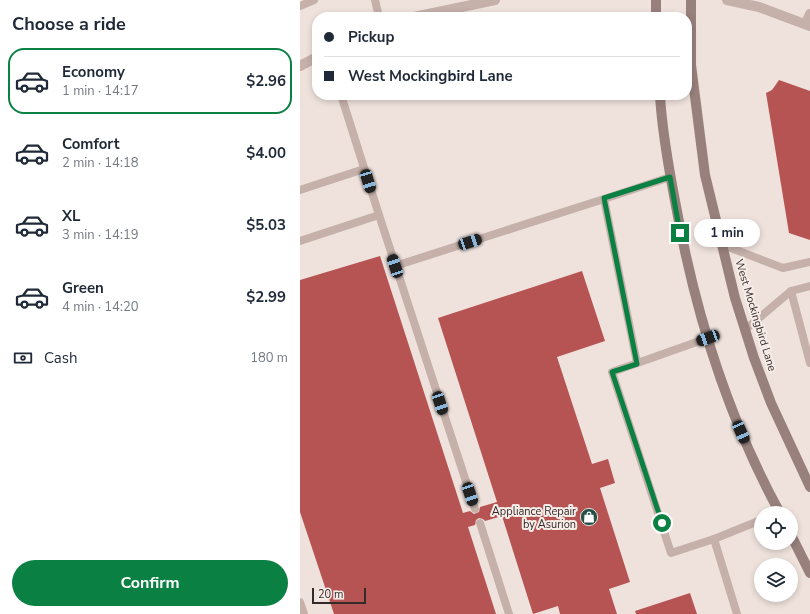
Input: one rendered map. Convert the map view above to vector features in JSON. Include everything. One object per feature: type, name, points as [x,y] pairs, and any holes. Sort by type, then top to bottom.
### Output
[{"type":"main road","points":[[656,0],[656,12]]},
{"type":"main road","name":"West Mockingbird Lane","points":[[691,0],[691,12]]},
{"type":"main road","name":"West Mockingbird Lane","points":[[692,73],[705,175],[735,298],[771,403],[810,487]]},
{"type":"main road","points":[[661,100],[670,177],[688,268],[708,338],[741,432],[775,506]]},
{"type":"main road","points":[[798,549],[810,573]]},
{"type":"street","points":[[438,12],[495,0]]},
{"type":"street","points":[[727,0],[809,21]]},
{"type":"street","points":[[301,62],[312,59]]},
{"type":"lane","points":[[300,6],[314,0]]},
{"type":"lane","points":[[375,0],[379,12]]},
{"type":"lane","points":[[343,100],[395,266],[475,509]]},
{"type":"lane","points":[[300,190],[364,169]]},
{"type":"lane","points":[[395,266],[670,177]]},
{"type":"lane","points":[[604,198],[637,364]]},
{"type":"lane","points":[[300,241],[379,216]]},
{"type":"lane","points":[[723,245],[783,268],[810,262]]},
{"type":"lane","points":[[746,329],[791,291],[810,286]]},
{"type":"lane","points":[[791,291],[810,363]]},
{"type":"lane","points":[[708,338],[612,372],[672,553],[714,539],[754,523]]},
{"type":"lane","points":[[480,523],[509,614]]},
{"type":"lane","points":[[714,539],[737,614]]},
{"type":"lane","points":[[300,602],[304,614]]},
{"type":"building","points":[[779,80],[810,91],[810,240],[789,233],[766,93],[772,90]]},
{"type":"building","points":[[380,256],[463,513],[470,511],[474,514],[479,512],[480,507],[497,502],[438,318],[582,271],[605,341],[557,357],[592,464],[608,459],[615,483],[600,488],[630,582],[609,589],[617,614],[560,614],[558,606],[533,614],[502,516],[485,521],[479,518],[476,520],[475,525],[468,527],[496,614],[334,614],[300,512],[300,280]]},
{"type":"building","points":[[690,593],[697,614],[636,614],[635,611]]},
{"type":"place","name":"Appliance Repair by Asurion","points":[[589,517]]},
{"type":"route","points":[[662,523],[612,372],[637,364],[604,198],[670,177],[680,233]]}]
